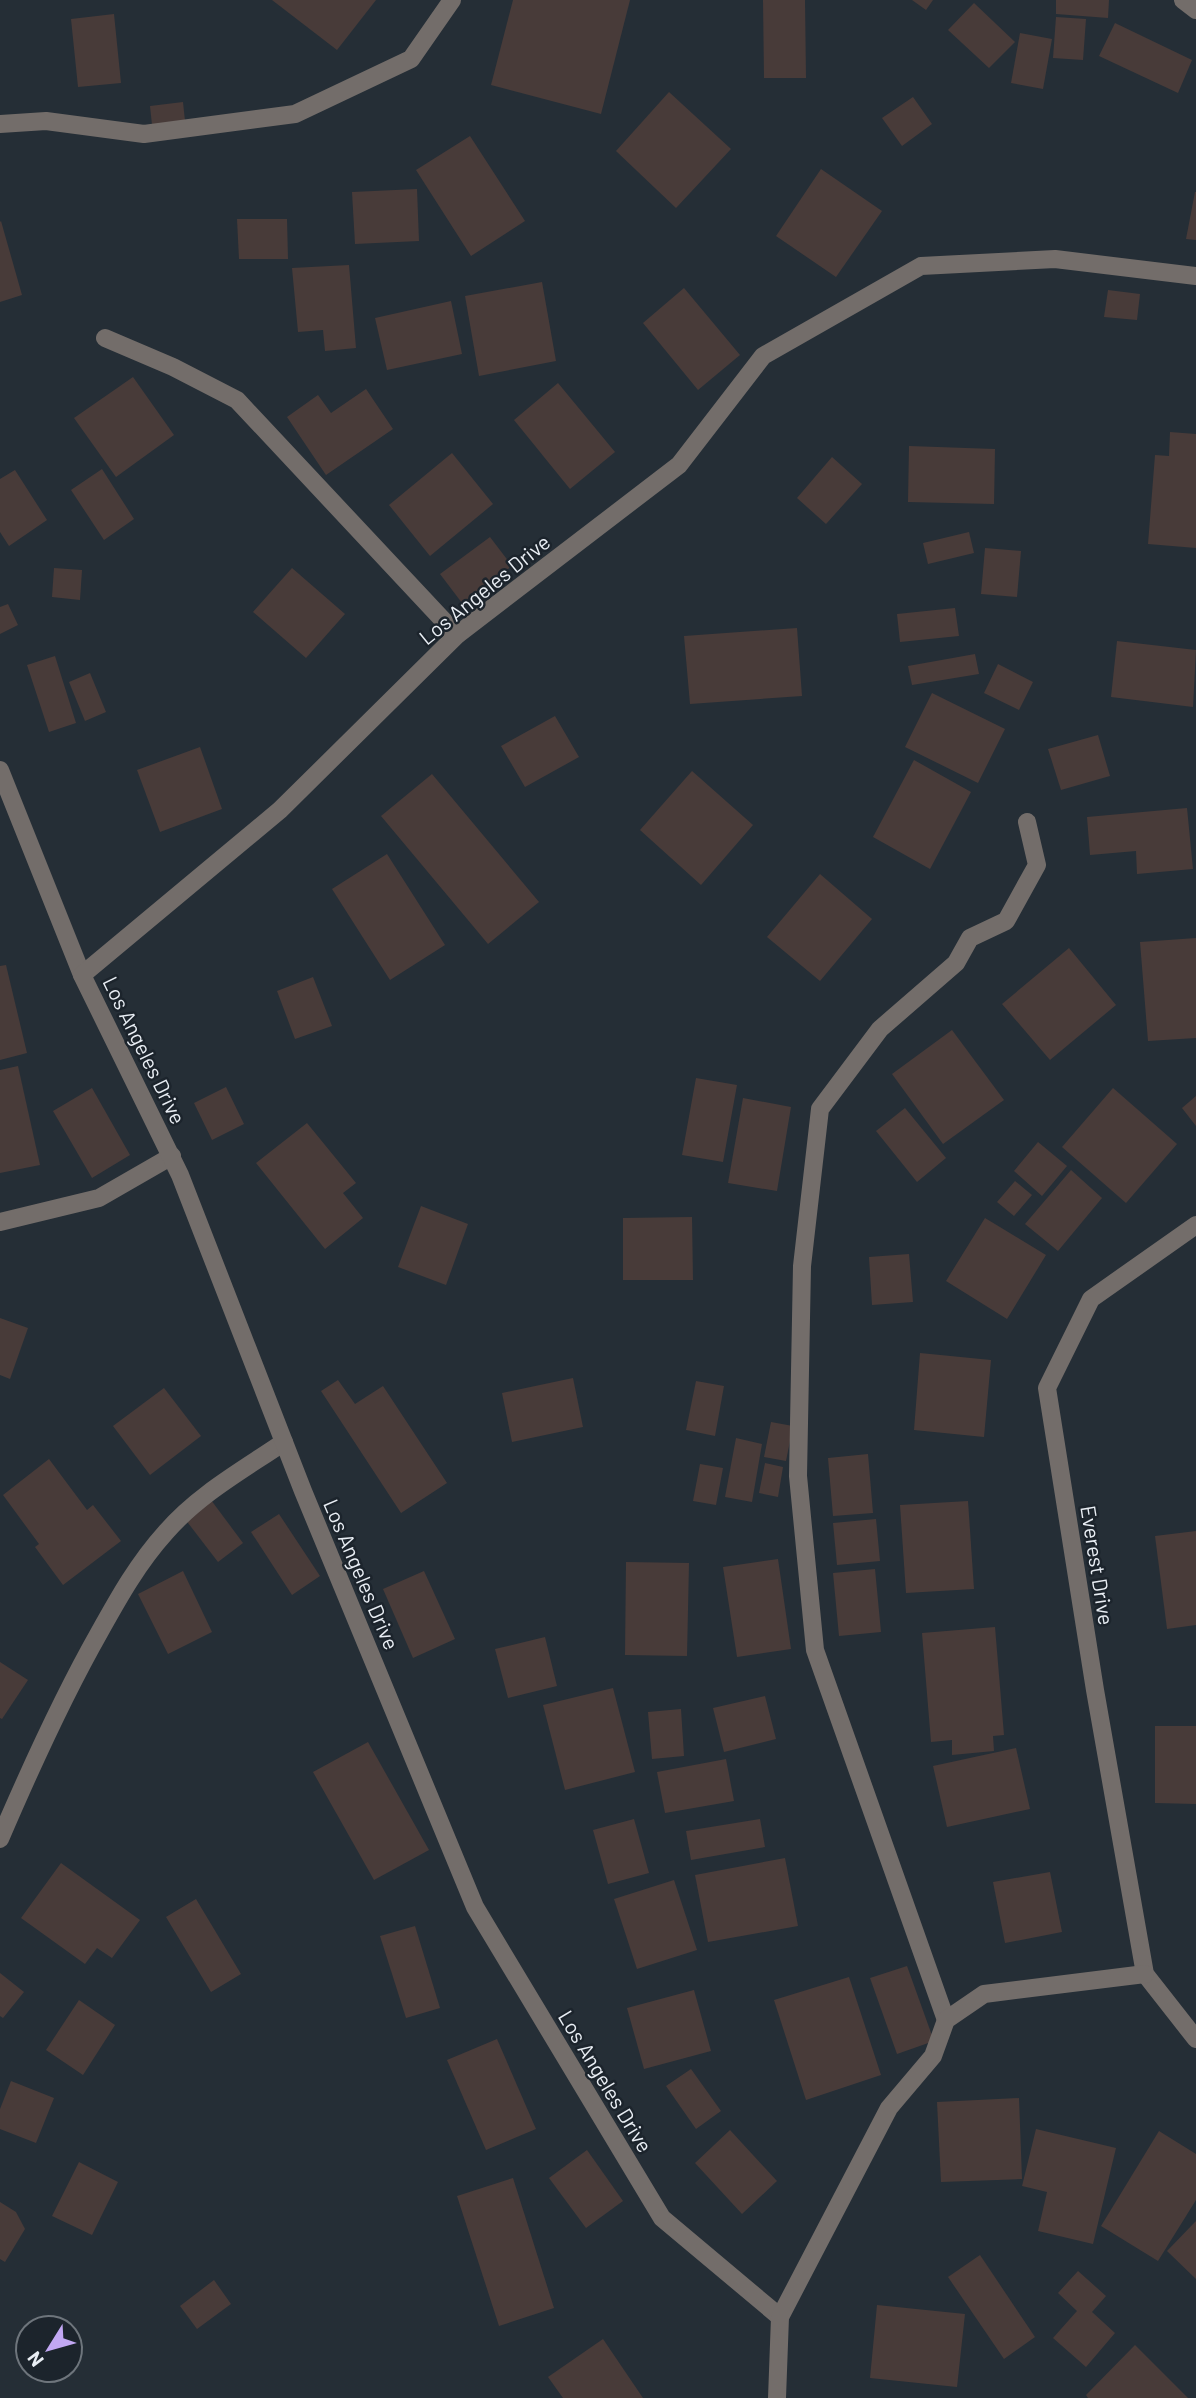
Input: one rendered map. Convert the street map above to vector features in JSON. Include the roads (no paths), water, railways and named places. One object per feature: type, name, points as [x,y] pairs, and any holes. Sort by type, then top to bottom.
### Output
[{"type":"street","points":[[0,124],[46,121],[144,134],[295,114],[411,59],[452,0]]},
{"type":"street","points":[[1183,0],[1196,10]]},
{"type":"street","name":"Los Angeles Drive","points":[[779,2317],[662,2218],[475,1907],[284,1442],[172,1156],[82,975],[280,810],[457,635],[679,465],[763,356],[921,266],[1055,259],[1196,276]]},
{"type":"street","points":[[105,338],[173,367],[237,400],[457,635]]},
{"type":"street","points":[[0,770],[82,975]]},
{"type":"street","points":[[946,2020],[814,1650],[798,1476],[802,1266],[820,1109],[880,1029],[956,963],[970,938],[1006,921],[1037,865],[1027,822]]},
{"type":"street","points":[[0,1222],[99,1198],[172,1156]]},
{"type":"street","name":"Everest Drive","points":[[1145,1974],[1095,1690],[1047,1388],[1091,1299],[1196,1225]]},
{"type":"street","points":[[0,1839],[52,1721],[133,1572],[167,1531],[206,1494],[284,1442]]},
{"type":"street","points":[[777,2398],[779,2317],[889,2108],[933,2056],[946,2020],[984,1994],[1145,1974],[1196,2039]]}]
